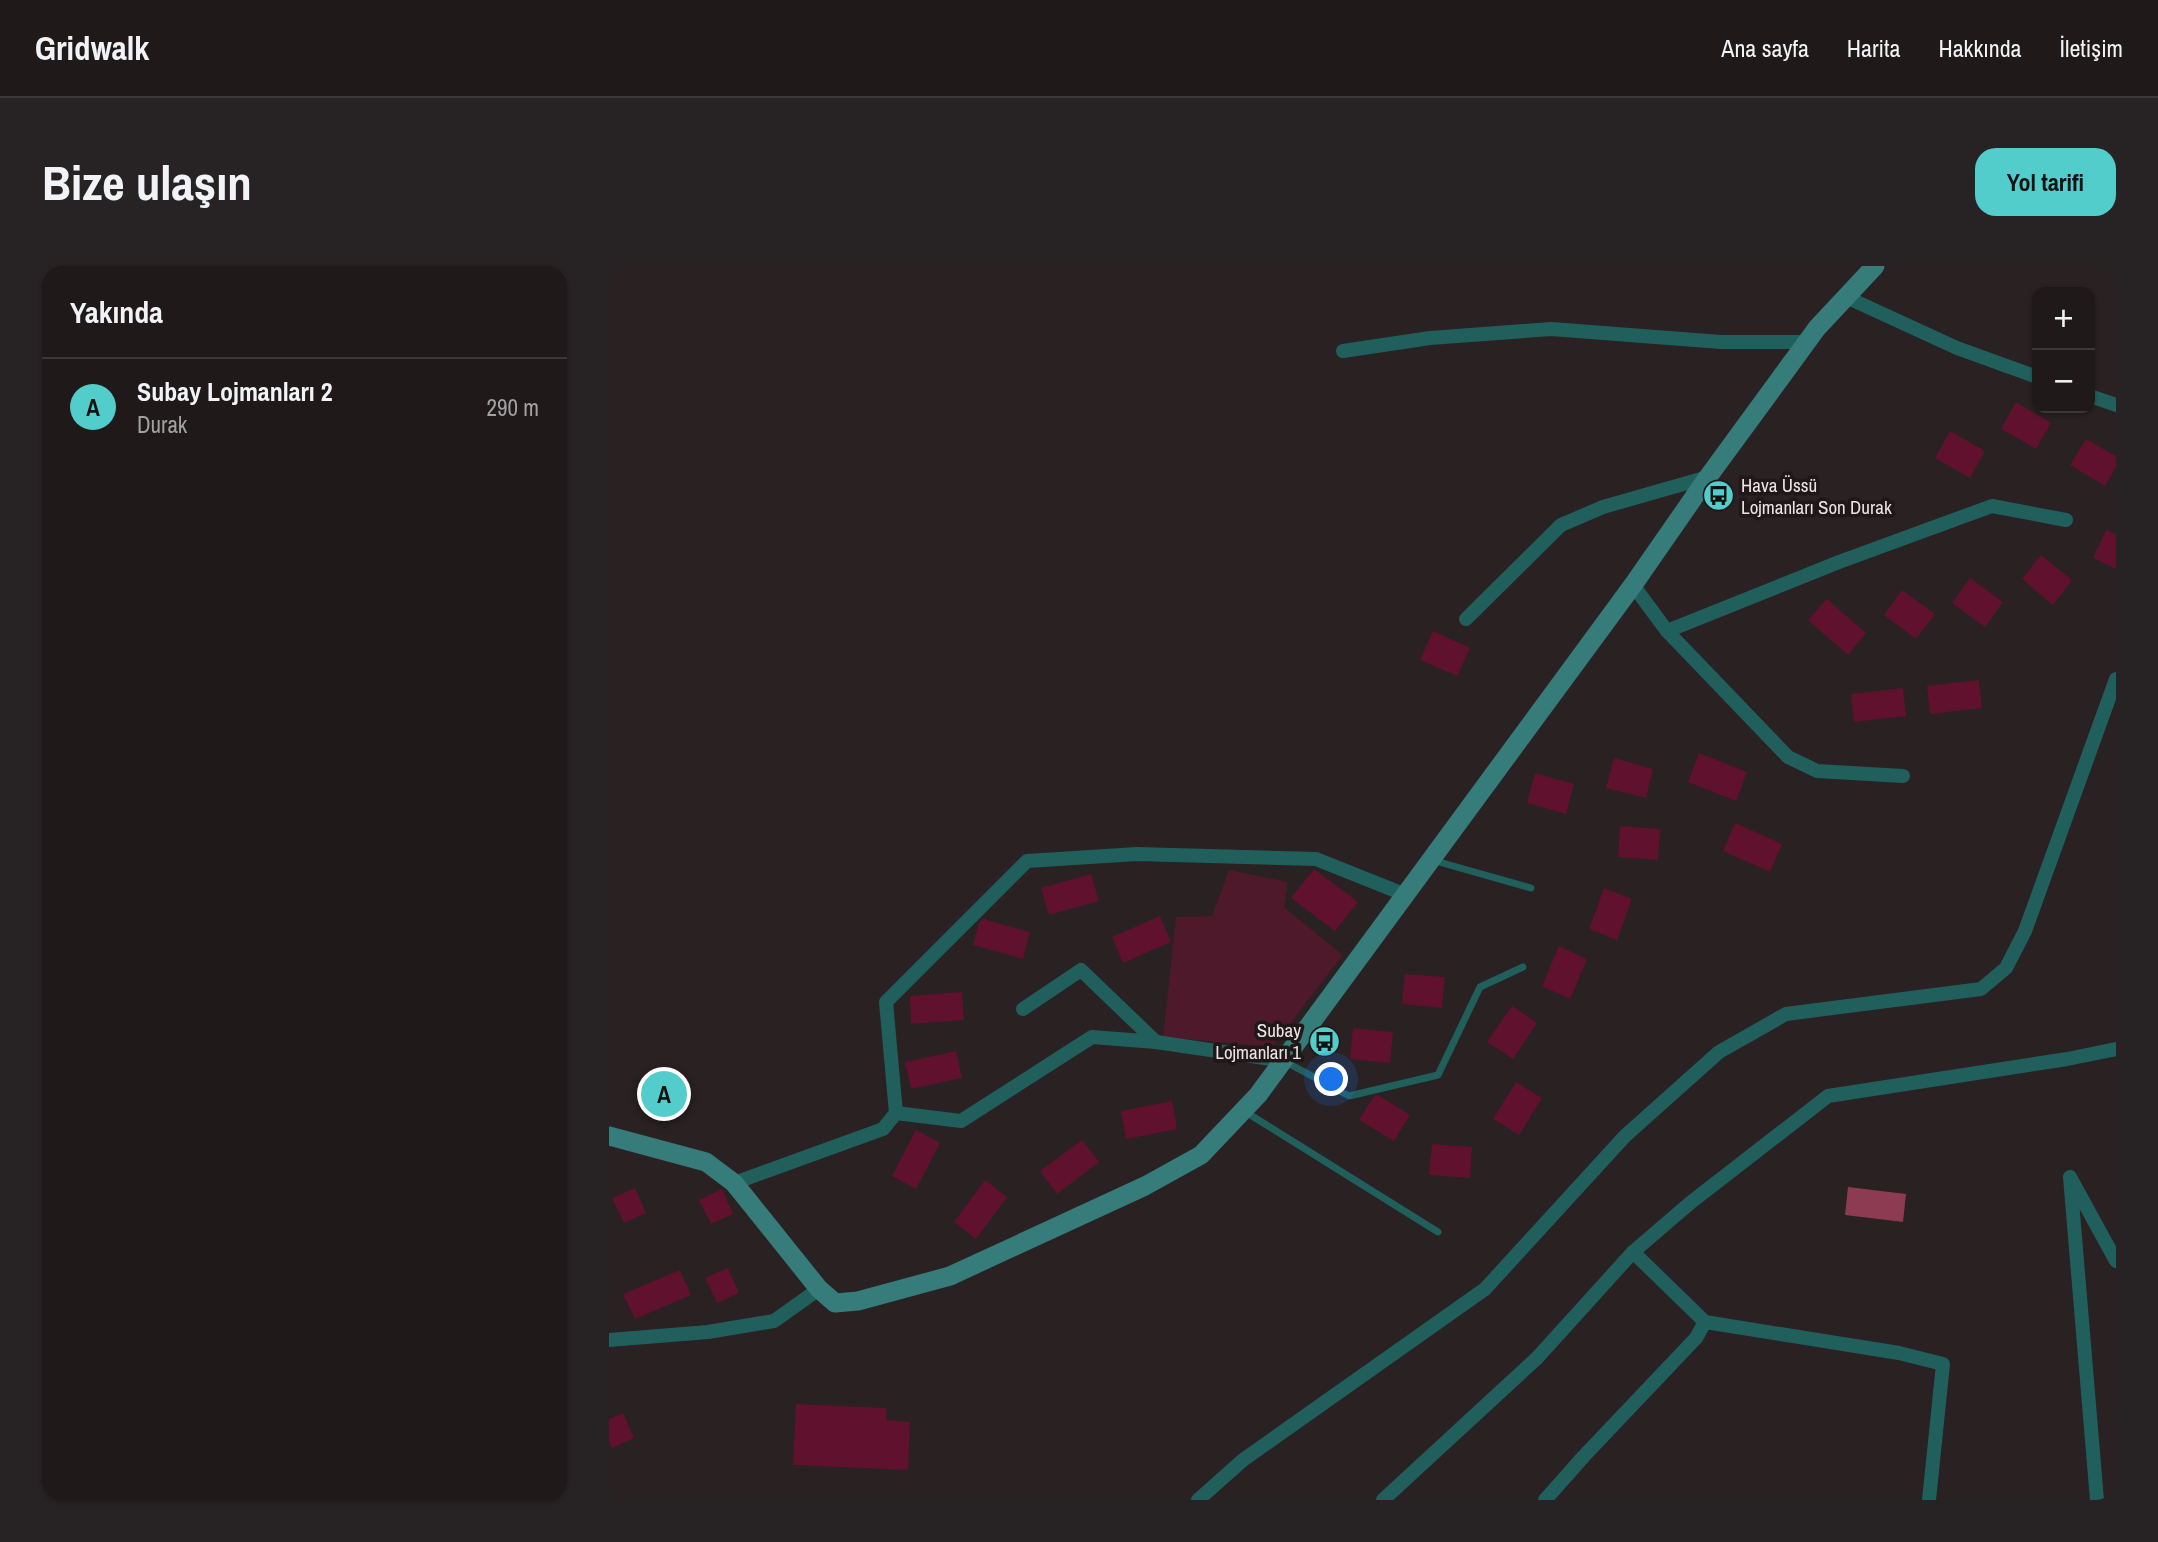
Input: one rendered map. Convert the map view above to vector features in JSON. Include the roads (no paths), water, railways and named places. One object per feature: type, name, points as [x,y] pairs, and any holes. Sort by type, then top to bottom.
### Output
[{"type":"street","points":[[609,1136],[706,1162],[734,1183],[819,1289],[835,1303],[858,1301],[950,1276],[1156,1180],[1201,1155],[1258,1095],[1284,1061],[1633,585],[1807,342],[1875,266]]},
{"type":"street","points":[[1846,297],[1957,348],[2032,375]]},
{"type":"street","points":[[1343,351],[1430,338],[1551,329],[1721,342],[1807,342]]},
{"type":"street","points":[[2095,398],[2116,405]]},
{"type":"street","points":[[1466,619],[1561,525],[1603,507],[1708,477]]},
{"type":"street","points":[[1667,631],[1839,562],[1992,506],[2066,520]]},
{"type":"street","points":[[1633,585],[1667,631],[1788,757],[1817,771],[1903,776]]},
{"type":"street","points":[[1198,1500],[1243,1460],[1485,1289],[1625,1136],[1719,1052],[1786,1014],[1981,989],[2006,968],[2025,930],[2116,679]]},
{"type":"street","points":[[734,1183],[883,1129],[897,1113],[886,1002],[1027,861],[1137,854],[1316,859],[1406,895]]},
{"type":"street","points":[[1023,1009],[1080,970],[1156,1042]]},
{"type":"street","points":[[897,1113],[961,1121],[1092,1037],[1156,1042],[1284,1061]]},
{"type":"street","points":[[1383,1500],[1537,1358],[1633,1252],[1690,1203],[1828,1096],[2116,1049]]},
{"type":"street","points":[[2097,1500],[2070,1177],[2116,1261]]},
{"type":"street","points":[[1633,1252],[1705,1322],[1899,1353],[1943,1364],[1929,1500]]},
{"type":"street","points":[[609,1340],[708,1332],[774,1321],[819,1289]]},
{"type":"street","points":[[1545,1500],[1696,1338],[1705,1322]]},
{"type":"lane","points":[[1432,860],[1531,888]]},
{"type":"lane","points":[[1284,1061],[1349,1096],[1438,1075],[1480,987],[1523,967]]},
{"type":"lane","points":[[1243,1111],[1438,1232]]},
{"type":"place","name":"Hava Üssü Lojmanları Son Durak","points":[[1718,496]]},
{"type":"place","name":"Subay Lojmanları 1","points":[[1324,1041]]},
{"type":"place","name":"Subay Lojmanları 2","points":[[664,1094]]}]
